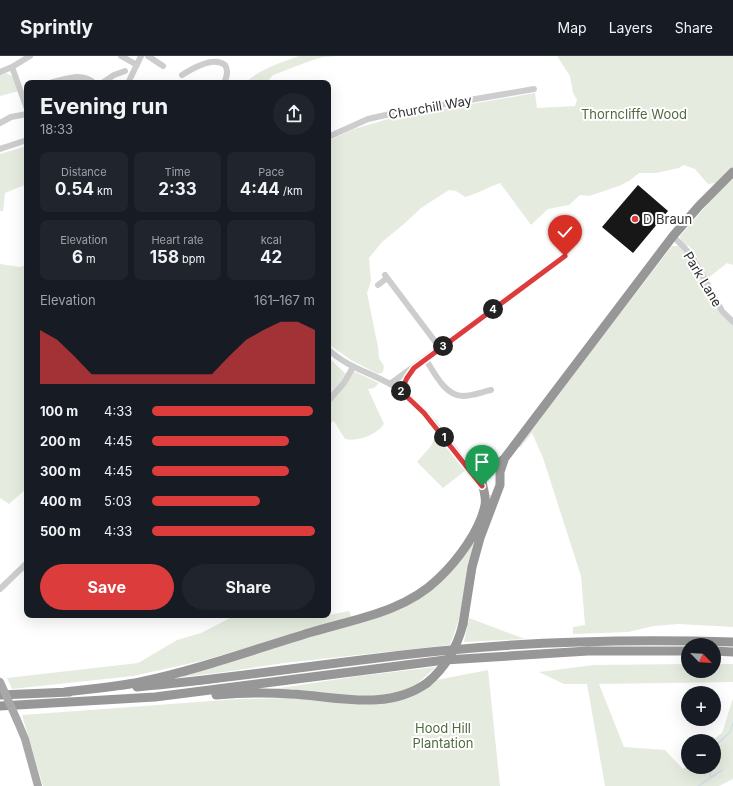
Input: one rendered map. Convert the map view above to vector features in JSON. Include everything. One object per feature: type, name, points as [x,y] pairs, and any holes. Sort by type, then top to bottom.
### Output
[{"type":"highway","points":[[65,692],[140,682],[203,666],[380,613],[411,599],[438,579],[464,549],[483,511],[486,498],[482,478],[504,459],[673,236],[699,206],[733,172]]},
{"type":"highway","points":[[0,706],[155,697],[264,693],[376,701],[406,694],[427,683],[440,671],[452,654],[459,640],[475,557],[480,538],[501,482],[500,469],[504,459]]},
{"type":"highway","points":[[487,474],[495,473],[500,478]]},
{"type":"highway","points":[[483,488],[493,492],[499,488]]},
{"type":"highway","points":[[0,695],[65,692],[207,680],[378,658],[526,644],[609,641],[733,642]]},
{"type":"highway","points":[[155,697],[445,660],[588,651],[681,651]]},
{"type":"highway","points":[[721,651],[733,652]]},
{"type":"main road","points":[[0,682],[27,746],[38,786]]},
{"type":"street","points":[[0,72],[12,67],[30,56]]},
{"type":"street","points":[[121,56],[137,65]]},
{"type":"street","points":[[130,80],[141,56]]},
{"type":"street","points":[[148,56],[163,66]]},
{"type":"street","points":[[182,75],[208,58],[221,58],[227,70],[226,80]]},
{"type":"street","points":[[12,67],[24,90]]},
{"type":"street","points":[[106,80],[114,75],[125,71]]},
{"type":"street","points":[[65,80],[73,77],[83,77],[88,80]]},
{"type":"street","name":"Churchill Way","points":[[331,136],[368,119],[399,112],[534,89]]},
{"type":"street","points":[[0,123],[11,117],[24,115]]},
{"type":"street","points":[[0,149],[24,141]]},
{"type":"street","name":"Park Lane","points":[[673,236],[692,256],[722,311],[733,322]]},
{"type":"street","points":[[390,384],[426,360],[440,348],[565,256]]},
{"type":"street","points":[[378,285],[386,276],[440,348]]},
{"type":"street","points":[[331,351],[353,367],[390,384],[401,391],[424,413],[471,470],[483,488]]},
{"type":"street","points":[[426,360],[438,377],[453,393],[463,396],[491,390]]},
{"type":"street","points":[[331,398],[341,387],[353,367]]},
{"type":"street","points":[[401,391],[414,368]]},
{"type":"street","points":[[471,470],[487,474]]},
{"type":"street","points":[[0,589],[24,566]]},
{"type":"green space","points":[[299,56],[337,56],[323,57],[310,61],[273,75],[269,80],[249,80],[264,70]]},
{"type":"green space","name":"Thorncliffe Wood","points":[[557,56],[733,56],[733,167],[716,183],[708,184],[695,169],[684,165],[679,168],[656,173],[639,173],[629,181],[619,186],[589,196],[580,195],[569,205],[548,209],[531,225],[500,183],[465,197],[456,191],[449,190],[421,208],[382,242],[369,258],[371,281],[367,293],[379,358],[384,366],[383,372],[378,374],[351,360],[331,346],[331,140],[354,129],[395,117],[535,93],[537,108],[575,106],[577,100],[573,93],[570,76]]},
{"type":"green space","points":[[6,73],[12,76],[19,91],[0,96],[0,75]]},
{"type":"green space","points":[[24,147],[24,185],[5,193],[3,211],[0,211],[0,154]]},
{"type":"green space","points":[[733,179],[733,265],[727,263],[707,279],[695,253],[689,246],[685,246],[681,241],[680,236],[713,198]]},
{"type":"green space","points":[[672,246],[678,246],[699,270],[719,311],[733,322],[733,627],[678,624],[654,626],[628,632],[573,634],[573,627],[585,625],[581,576],[543,458],[532,433],[520,448],[518,446]]},
{"type":"green space","points":[[0,264],[20,267],[24,266],[24,491],[9,504],[0,498]]},
{"type":"green space","points":[[331,360],[348,376],[351,370],[379,383],[374,388],[368,389],[384,424],[377,431],[366,437],[350,440],[345,439],[334,421],[331,423]]},
{"type":"green space","points":[[436,435],[466,470],[443,488],[417,462],[431,446]]},
{"type":"green space","points":[[488,495],[493,495],[466,580],[459,620],[450,645],[284,663],[173,678],[384,614],[458,562]]},
{"type":"green space","points":[[349,611],[352,618],[201,661],[133,676],[12,689],[7,678],[138,663],[177,640],[201,633],[230,618],[331,618],[331,615]]},
{"type":"green space","points":[[469,618],[525,639],[464,642]]},
{"type":"green space","points":[[681,664],[681,678],[721,678],[721,664],[733,664],[733,682],[599,684],[624,747],[665,750],[681,767],[681,774],[721,774],[721,734],[733,698],[733,779],[719,786],[605,786],[587,684],[564,684],[539,672],[594,665]]},
{"type":"green space","points":[[436,667],[417,684],[405,690],[381,697],[267,690],[359,676]]},
{"type":"green space","name":"Hood Hill Plantation","points":[[488,670],[500,786],[43,786],[22,715],[239,699],[289,698],[365,704],[392,702],[405,698],[436,680]]},
{"type":"building","name":"D Braun","points":[[638,185],[668,211],[633,253],[602,227]]},
{"type":"waterway","points":[[721,740],[730,732],[733,723]]},
{"type":"waterway","points":[[698,786],[722,770]]},
{"type":"place","name":"D Braun","points":[[635,219]]},
{"type":"route","points":[[482,486],[471,470],[424,413],[401,391],[404,383],[414,368],[565,256]]}]
